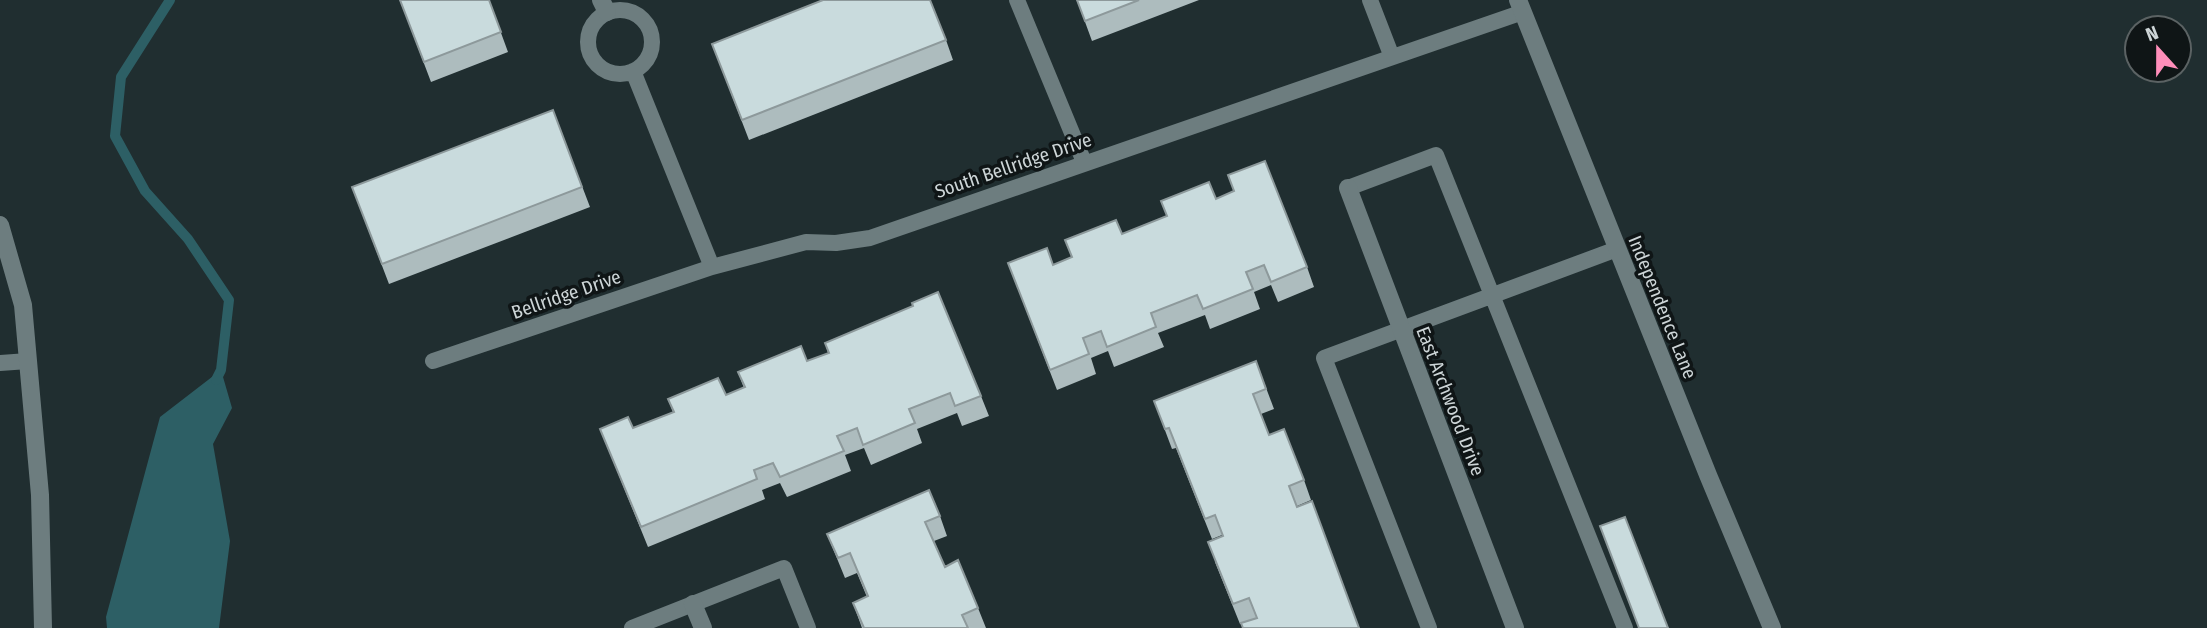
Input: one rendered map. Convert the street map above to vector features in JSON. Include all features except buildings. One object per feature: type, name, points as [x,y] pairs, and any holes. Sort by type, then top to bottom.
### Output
[{"type":"street","name":"Independence Lane","points":[[1520,6],[1772,628]]},
{"type":"street","name":"East Archwood Drive","points":[[1348,188],[1515,628]]},
{"type":"street","points":[[0,225],[23,305],[40,495],[43,628]]},
{"type":"street","points":[[693,604],[703,628]]},
{"type":"lane","points":[[1017,0],[1083,162]]},
{"type":"lane","points":[[1370,0],[1392,57]]},
{"type":"lane","points":[[604,6],[631,12],[642,18],[650,29],[653,41],[650,53],[634,71],[609,72],[591,55],[590,30],[604,6]]},
{"type":"lane","name":"South Bellridge Drive","points":[[712,267],[806,242],[836,243],[870,238],[1392,57],[1520,6]]},
{"type":"lane","points":[[634,71],[712,267]]},
{"type":"lane","points":[[1348,188],[1436,155],[1625,628]]},
{"type":"lane","points":[[1429,628],[1324,358],[1617,249]]},
{"type":"lane","name":"Bellridge Drive","points":[[433,361],[712,267]]},
{"type":"lane","points":[[0,363],[28,361]]},
{"type":"lane","points":[[632,628],[784,568],[808,628]]},
{"type":"water","points":[[221,370],[232,408],[213,444],[230,541],[219,628],[107,628],[106,617],[160,417]]},
{"type":"waterway","points":[[170,0],[121,77],[115,136],[145,191],[188,239],[229,300],[221,370],[216,380]]}]
